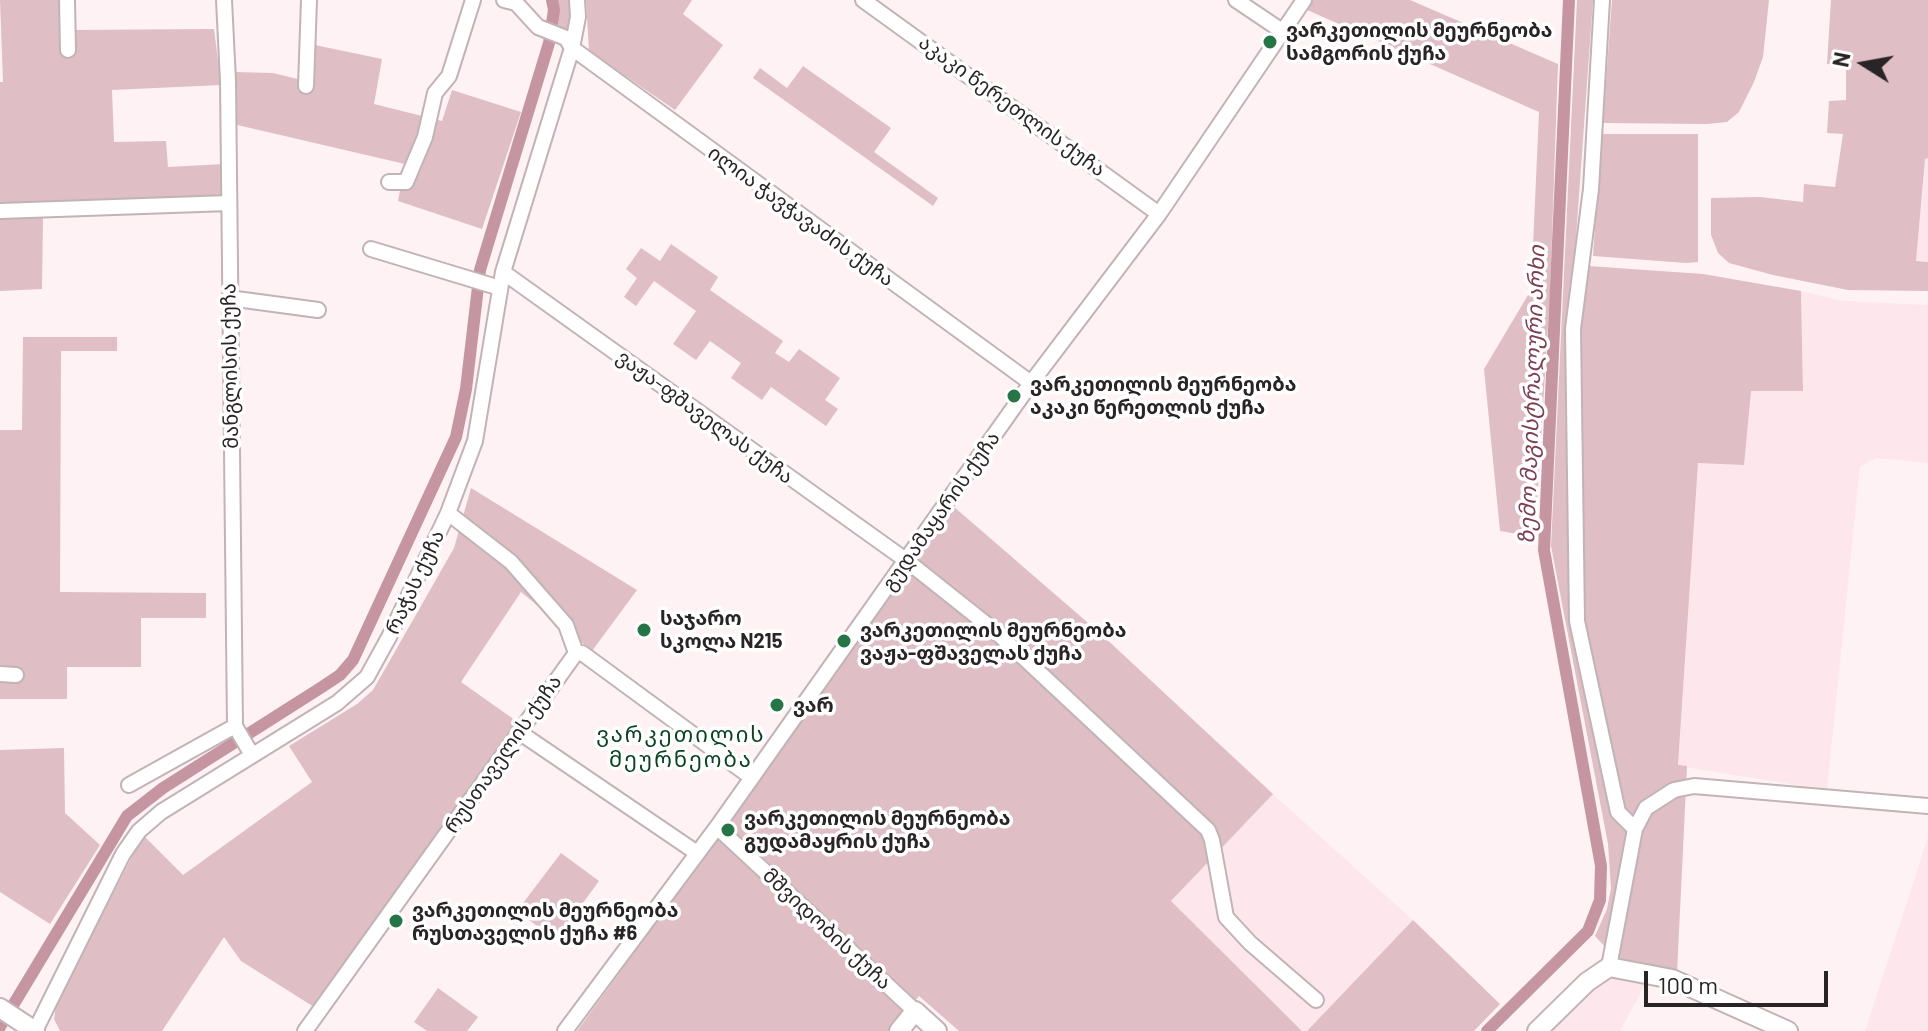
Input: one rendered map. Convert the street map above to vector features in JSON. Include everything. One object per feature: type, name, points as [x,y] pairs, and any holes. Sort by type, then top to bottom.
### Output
[{"type":"street","points":[[67,0],[68,50]]},
{"type":"street","name":"მანგლისის ქუჩა","points":[[224,0],[228,81],[236,729]]},
{"type":"street","points":[[306,86],[309,0]]},
{"type":"street","points":[[389,182],[406,182],[425,137],[435,93],[449,76],[473,0]]},
{"type":"street","name":"ილია ჭავჭავაძის ქუჩა","points":[[504,0],[516,3],[538,27],[569,43],[1031,383]]},
{"type":"street","name":"რაჭას ქუჩა","points":[[32,1029],[123,854],[139,831],[161,812],[250,751],[337,703],[367,677],[389,637],[448,513],[475,441],[503,272],[578,17],[577,0]]},
{"type":"street","name":"აკაკი წერეთლის ქუჩა","points":[[863,0],[1159,214]]},
{"type":"street","points":[[1236,0],[1282,31]]},
{"type":"street","name":"გუდამაყარის ქუჩა","points":[[565,1031],[717,827],[1031,383],[1159,214],[1304,0]]},
{"type":"street","points":[[1602,0],[1591,189],[1573,329],[1577,621],[1618,812],[1635,829]]},
{"type":"street","points":[[0,211],[229,203]]},
{"type":"street","points":[[371,249],[500,288]]},
{"type":"street","name":"ვაჟა-ფშაველას ქუჩა","points":[[503,272],[907,561],[995,631],[1208,830],[1226,917],[1250,943],[1316,1000]]},
{"type":"street","points":[[229,298],[318,310]]},
{"type":"street","points":[[448,513],[511,562],[566,625],[576,653],[582,653],[751,777]]},
{"type":"street","name":"რუსთაველის ქუჩა","points":[[305,1031],[576,653]]},
{"type":"street","points":[[0,674],[16,675]]},
{"type":"street","points":[[129,785],[236,729],[250,751]]},
{"type":"street","points":[[519,732],[697,853]]},
{"type":"street","points":[[1537,1031],[1587,982],[1609,967],[1635,829],[1646,808],[1674,790],[1694,786],[1928,806]]},
{"type":"street","name":"მშვიდობის ქუჩა","points":[[717,827],[937,1031]]},
{"type":"street","points":[[1609,967],[1672,979],[1788,1031]]},
{"type":"street","points":[[0,1008],[32,1029]]},
{"type":"street","points":[[899,1031],[915,1011]]},
{"type":"shaded area","points":[[0,0],[71,0],[72,30],[214,29],[221,85],[112,90],[114,142],[166,141],[168,167],[224,164],[223,209],[43,216],[42,289],[0,291],[0,82],[3,82]]},
{"type":"shaded area","points":[[557,0],[568,0],[571,6],[567,32],[558,27]]},
{"type":"shaded area","points":[[586,0],[692,0],[683,14],[723,45],[675,110],[589,51]]},
{"type":"shaded area","points":[[1311,0],[1410,0],[1558,64],[1550,293],[1535,537],[1500,531],[1484,369],[1531,290],[1539,112],[1305,9]]},
{"type":"shaded area","points":[[1577,0],[1593,0],[1574,265],[1703,274],[1801,291],[1803,391],[1751,391],[1744,465],[1698,463],[1678,765],[1687,766],[1677,973],[1636,961],[1619,962],[1595,936],[1607,909],[1611,888],[1608,844],[1551,546]]},
{"type":"shaded area","points":[[1612,0],[1769,0],[1763,57],[1739,112],[1727,122],[1707,124],[1603,123]]},
{"type":"shaded area","points":[[1831,0],[1928,0],[1928,158],[1925,159],[1916,261],[1928,262],[1928,291],[1848,290],[1773,275],[1729,263],[1718,253],[1711,235],[1711,198],[1760,197],[1803,202],[1804,184],[1835,187],[1843,134],[1827,133],[1829,101],[1846,100],[1846,66],[1827,64]]},
{"type":"shaded area","points":[[315,45],[382,59],[374,104],[442,121],[452,90],[521,112],[482,229],[398,201],[405,164],[233,124],[234,72],[273,73],[314,83]]},
{"type":"shaded area","points":[[803,66],[891,128],[874,152],[938,198],[933,206],[753,78],[760,68],[787,88]]},
{"type":"shaded area","points":[[1601,134],[1698,134],[1698,262],[1593,256]]},
{"type":"shaded area","points":[[1925,158],[1928,158],[1928,262],[1916,261]]},
{"type":"shaded area","points":[[671,244],[718,277],[710,290],[783,341],[775,353],[789,362],[799,349],[840,378],[825,400],[838,409],[826,426],[771,387],[762,400],[731,378],[741,363],[710,341],[696,360],[673,344],[696,311],[654,281],[636,306],[624,297],[637,278],[626,269],[641,248],[660,261]]},
{"type":"shaded area","points":[[1801,291],[1843,301],[1928,305],[1928,463],[1876,458],[1860,467],[1827,790],[1678,766],[1698,462],[1750,391],[1803,391]]},
{"type":"shaded area","points":[[23,337],[117,337],[117,351],[61,351],[60,592],[206,593],[206,618],[141,618],[141,667],[67,667],[67,699],[0,699],[0,430],[22,430]]},
{"type":"shaded area","points":[[471,488],[637,590],[592,651],[521,592],[461,682],[519,723],[314,1007],[241,961],[224,937],[162,1031],[60,1031],[54,1019],[56,1006],[143,835],[183,875],[312,782],[289,746],[357,704],[373,690],[454,548]]},
{"type":"shaded area","points":[[953,506],[1102,635],[1273,794],[1171,901],[1302,1031],[959,1031],[919,996],[891,1031],[577,1031],[717,839]]},
{"type":"shaded area","points":[[64,748],[65,813],[100,845],[50,924],[0,892],[0,750]]},
{"type":"shaded area","points":[[1273,794],[1413,920],[1307,1031],[1302,1031],[1171,901]]},
{"type":"shaded area","points":[[1928,837],[1928,1031],[1865,1031]]},
{"type":"shaded area","points":[[561,853],[599,881],[556,940],[517,911]]},
{"type":"shaded area","points":[[1413,920],[1500,1004],[1474,1031],[1307,1031]]},
{"type":"shaded area","points":[[1616,977],[1646,983],[1620,1031],[1547,1031],[1581,995],[1604,979]]},
{"type":"shaded area","points":[[438,988],[478,1017],[467,1031],[427,1031],[414,1022]]},
{"type":"waterway","points":[[0,1027],[127,816],[163,788],[340,675],[353,660],[456,437],[466,389],[480,270],[549,43],[554,10],[552,0]]},
{"type":"waterway","name":"ზემო მაგისტრალური არხი","points":[[1487,1031],[1588,931],[1600,900],[1601,866],[1544,550],[1569,0]]},
{"type":"place","name":"ვარკეთილის მეურნეობა სამგორის ქუჩა","points":[[1270,42]]},
{"type":"place","name":"ვარკეთილის მეურნეობა აკაკი წერეთლის ქუჩა","points":[[1014,396]]},
{"type":"place","name":"საჯარო სკოლა N215","points":[[644,630]]},
{"type":"place","name":"ვარკეთილის მეურნეობა ვაჟა-ფშაველას ქუჩა","points":[[844,641]]},
{"type":"place","name":"ვარ","points":[[777,705]]},
{"type":"place","name":"ვარკეთილის მეურნეობა გუდამაყრის ქუჩა","points":[[728,830]]},
{"type":"place","name":"ვარკეთილის მეურნეობა რუსთაველის ქუჩა #6","points":[[396,921]]},
{"type":"district","name":"ვარკეთილის მეურნეობა","points":[[681,748]]}]
